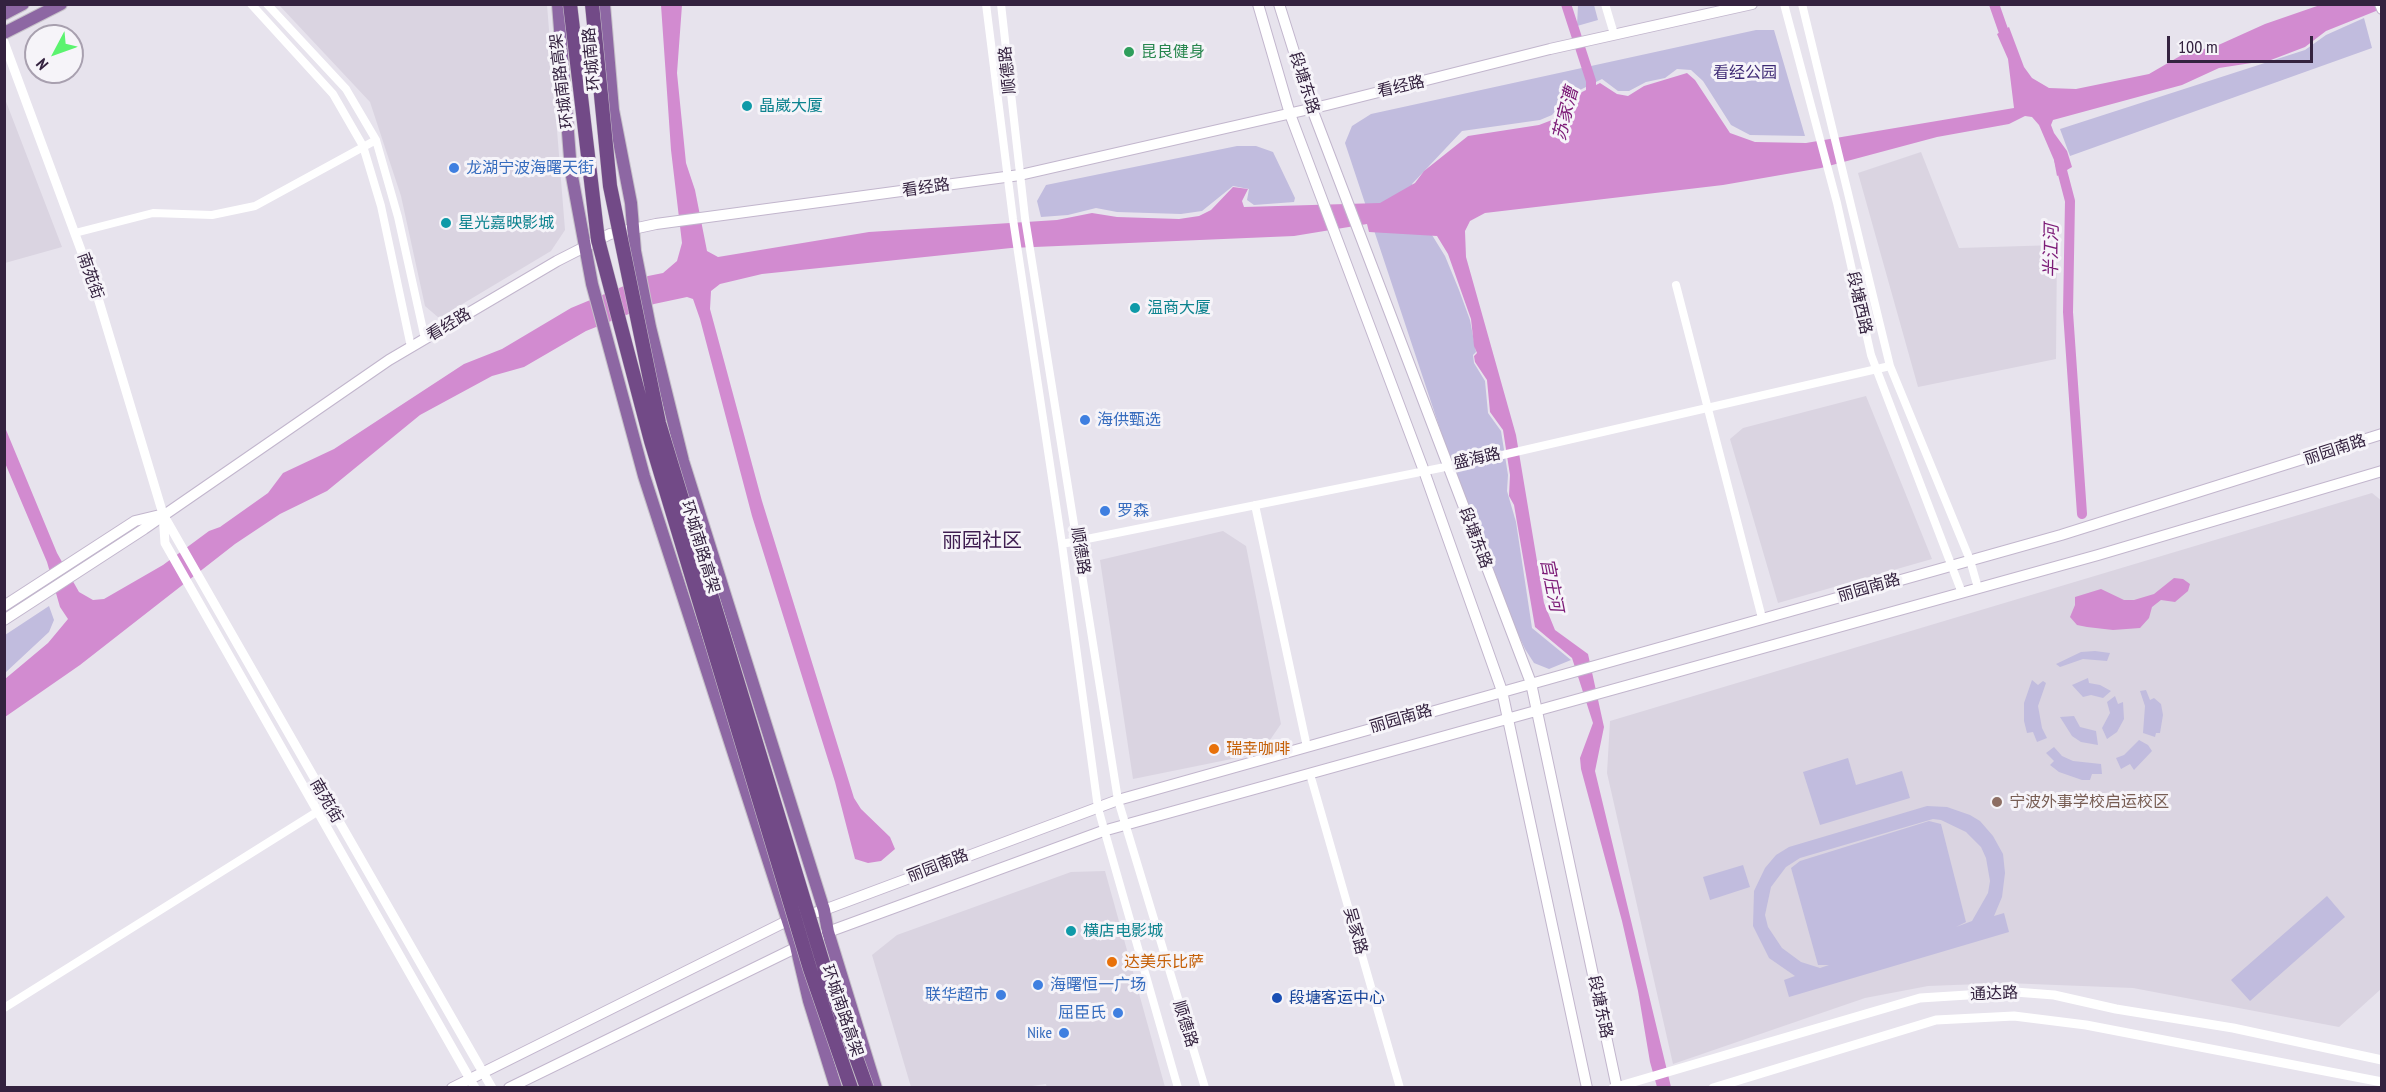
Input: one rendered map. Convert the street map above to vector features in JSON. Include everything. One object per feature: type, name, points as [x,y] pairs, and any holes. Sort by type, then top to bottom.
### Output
[{"type":"highway","name":"环城南路高架","points":[[570,4],[598,240],[651,441],[807,958],[851,1088]]},
{"type":"highway","name":"环城南路高架","points":[[592,4],[610,186],[659,423],[826,973],[867,1088]]},
{"type":"main road","points":[[4,14],[23,4]]},
{"type":"main road","points":[[4,33],[61,4]]},
{"type":"main road","name":"环城南路","points":[[558,4],[571,171],[592,284],[644,476],[796,946],[809,1001],[836,1088]]},
{"type":"main road","name":"环城南路","points":[[604,4],[613,110],[635,251],[650,327],[682,461],[824,910],[828,932],[876,1088]]},
{"type":"main road","name":"段塘东路","points":[[1258,4],[1290,114],[1424,471],[1503,691],[1587,1088]]},
{"type":"main road","name":"段塘东路","points":[[1279,4],[1312,109],[1531,683],[1617,1087]]},
{"type":"main road","name":"看经路","points":[[4,620],[67,572],[144,529],[425,339],[610,234],[692,219],[1020,176],[1312,109],[1550,49],[1752,4]]},
{"type":"main road","points":[[2380,4],[2382,9]]},
{"type":"main road","name":"丽园南路","points":[[452,1088],[472,1083],[482,1071],[788,921],[824,910],[1118,801],[1618,658],[2061,535],[2382,434]]},
{"type":"main road","name":"丽园南路","points":[[509,1088],[828,932],[1103,831],[2098,555],[2382,471]]},
{"type":"main road","name":"看经路","points":[[4,606],[41,590]]},
{"type":"street","points":[[250,4],[333,94],[363,146],[381,206],[411,348]]},
{"type":"street","points":[[267,4],[346,89],[376,140],[398,217],[425,339]]},
{"type":"street","name":"顺德路","points":[[986,4],[1013,219],[1062,544],[1098,808],[1178,1088]]},
{"type":"street","name":"顺德路","points":[[1001,4],[1024,218],[1078,541],[1118,801],[1204,1088]]},
{"type":"street","points":[[1605,4],[1614,34]]},
{"type":"street","name":"段塘西路","points":[[1784,4],[1877,370],[1962,593]]},
{"type":"street","name":"段塘西路","points":[[1802,4],[1890,366],[1970,560],[1978,588]]},
{"type":"street","name":"南苑街","points":[[4,42],[95,288],[163,514],[166,546],[472,1083]]},
{"type":"street","points":[[75,233],[153,213],[212,215],[255,206],[376,140]]},
{"type":"street","points":[[1676,285],[1762,618]]},
{"type":"street","name":"盛海路","points":[[1062,544],[1485,459],[1890,366]]},
{"type":"street","points":[[1255,505],[1307,747]]},
{"type":"street","name":"南苑街","points":[[163,514],[201,576],[328,806],[492,1088]]},
{"type":"street","name":"吴家路","points":[[1310,774],[1400,1088]]},
{"type":"street","points":[[4,1008],[328,806]]},
{"type":"street","name":"通达路","points":[[1617,1087],[1920,998],[2015,992],[2054,995],[2115,1009],[2233,1028],[2382,1060]]},
{"type":"street","name":"通达路","points":[[1713,1088],[1936,1020],[2013,1016],[2086,1025],[2382,1082]]},
{"type":"shaded area","points":[[279,5],[547,5],[565,230],[551,251],[439,318],[425,306],[401,196],[370,102]]},
{"type":"shaded area","points":[[5,99],[62,247],[4,263]]},
{"type":"shaded area","points":[[1921,152],[1959,248],[2057,245],[2056,359],[1918,387],[1858,173]]},
{"type":"shaded area","points":[[1866,396],[1932,559],[1778,603],[1730,439],[1743,428]]},
{"type":"shaded area","name":"宁波外事学校启运校区","points":[[2372,493],[2382,501],[2381,989],[2339,1027],[2133,988],[2006,983],[1928,986],[1865,998],[1673,1064],[1607,773],[1610,721]]},
{"type":"shaded area","points":[[1223,531],[1246,546],[1281,724],[1261,753],[1133,779],[1100,560]]},
{"type":"shaded area","points":[[1105,871],[1165,1087],[1047,1088],[1046,1084],[1018,1088],[911,1087],[872,955],[897,935],[1071,872]]},
{"type":"green space","points":[[1578,5],[1594,5],[1598,20],[1577,26]]},
{"type":"green space","points":[[2364,18],[2372,48],[2070,156],[2060,129],[2305,50],[2326,35]]},
{"type":"green space","name":"看经公园","points":[[1756,30],[1774,30],[1805,136],[1750,135],[1731,125],[1703,81],[1691,70],[1677,69],[1665,78],[1646,82],[1629,91],[1618,91],[1602,79],[1568,96],[1552,115],[1540,120],[1462,131],[1412,184],[1432,235],[1445,256],[1470,320],[1476,352],[1473,355],[1474,363],[1485,381],[1488,413],[1501,431],[1508,475],[1507,491],[1516,522],[1532,628],[1571,660],[1549,669],[1534,663],[1511,619],[1447,450],[1345,143],[1352,126],[1371,114]]},
{"type":"green space","points":[[1237,146],[1256,146],[1273,152],[1295,198],[1294,202],[1254,205],[1247,200],[1249,189],[1233,186],[1202,211],[1181,214],[1117,212],[1096,208],[1068,215],[1041,217],[1037,201],[1046,185]]},
{"type":"green space","points":[[49,606],[54,620],[49,632],[5,673],[5,635]]},
{"type":"green space","points":[[2081,652],[2110,653],[2107,661],[2083,659],[2060,667],[2056,664]]},
{"type":"green space","points":[[2088,678],[2089,683],[2100,685],[2111,691],[2103,698],[2091,695],[2083,697],[2072,685]]},
{"type":"green space","points":[[2032,680],[2038,685],[2043,681],[2046,683],[2038,706],[2042,728],[2047,738],[2037,742],[2033,732],[2027,733],[2024,721],[2024,703]]},
{"type":"green space","points":[[2146,690],[2150,700],[2154,698],[2161,704],[2163,715],[2160,733],[2156,733],[2155,737],[2143,733],[2145,706],[2140,691]]},
{"type":"green space","points":[[2115,696],[2118,704],[2123,702],[2124,719],[2117,732],[2107,739],[2102,728],[2110,713],[2107,702]]},
{"type":"green space","points":[[2074,716],[2080,727],[2096,731],[2098,745],[2081,742],[2072,736],[2060,717]]},
{"type":"green space","points":[[2139,740],[2148,745],[2152,751],[2134,770],[2130,764],[2121,769],[2116,758],[2124,755]]},
{"type":"green space","points":[[2054,747],[2062,756],[2073,761],[2101,764],[2102,774],[2092,774],[2090,780],[2082,780],[2059,772],[2050,765],[2054,761],[2046,753]]},
{"type":"green space","points":[[1848,758],[1856,785],[1902,771],[1910,798],[1820,825],[1803,772]]},
{"type":"green space","points":[[1927,806],[1947,807],[1970,815],[1980,821],[1993,836],[2003,854],[2005,873],[2002,897],[1994,916],[2004,913],[2009,932],[1789,997],[1784,980],[1795,976],[1769,958],[1753,926],[1754,891],[1765,868],[1776,855],[1789,847]],"holes":[[[1933,819],[1941,820],[1966,832],[1981,847],[1986,858],[1990,881],[1988,893],[1972,921],[1956,927],[1966,922],[1941,824],[1929,821],[1800,861],[1791,868],[1818,965],[1829,965],[1820,968],[1801,962],[1782,948],[1768,927],[1765,915],[1771,887],[1786,867],[1800,858]]]},
{"type":"green space","points":[[1743,865],[1750,887],[1710,900],[1703,877]]},
{"type":"green space","points":[[2327,896],[2345,917],[2250,1001],[2231,980]]},
{"type":"water","points":[[661,5],[682,5],[677,73],[686,163],[695,190],[707,251],[718,257],[869,232],[1057,220],[1092,213],[1117,217],[1179,219],[1199,216],[1211,210],[1233,187],[1248,189],[1242,201],[1244,207],[1380,203],[1415,183],[1424,171],[1468,136],[1539,125],[1552,120],[1572,97],[1600,83],[1617,94],[1628,96],[1644,86],[1687,73],[1695,80],[1730,133],[1755,142],[1806,143],[2014,108],[2008,59],[1997,34],[2009,27],[2024,67],[2032,78],[2049,88],[2076,89],[2149,74],[2187,52],[2214,47],[2265,24],[2320,5],[2381,5],[2381,9],[2326,31],[2305,47],[2271,60],[2219,68],[2182,85],[2053,120],[2051,125],[2054,133],[2067,151],[2072,167],[2057,176],[2054,160],[2039,125],[2032,117],[2025,116],[2009,124],[1937,137],[1821,168],[1723,185],[1485,213],[1470,221],[1465,231],[1466,257],[1516,435],[1544,603],[1555,630],[1588,654],[1604,727],[1595,771],[1671,1087],[1657,1087],[1622,921],[1581,769],[1580,758],[1593,723],[1572,658],[1535,627],[1514,505],[1509,496],[1510,475],[1503,430],[1490,412],[1487,380],[1475,362],[1474,356],[1477,353],[1471,319],[1448,254],[1437,236],[1369,232],[1367,224],[1294,236],[1011,248],[762,274],[720,284],[711,291],[710,309],[762,501],[854,798],[861,809],[890,837],[895,849],[881,861],[868,863],[855,859],[835,782],[752,516],[700,319],[693,299],[687,297],[654,304],[586,331],[524,367],[492,376],[420,415],[327,491],[280,514],[235,544],[80,665],[5,717],[5,679],[48,643],[68,619],[60,607],[47,562],[5,463],[4,425],[57,553],[79,592],[93,600],[104,599],[163,565],[209,531],[220,527],[268,493],[283,473],[334,449],[464,364],[502,349],[571,308],[648,276],[663,273],[677,261],[682,243],[671,150]]},
{"type":"water","points":[[2174,578],[2183,579],[2190,584],[2188,591],[2175,602],[2161,600],[2152,607],[2149,618],[2140,628],[2113,630],[2087,627],[2077,625],[2070,617],[2075,605],[2075,597],[2101,589],[2124,600],[2134,600],[2154,594]]},
{"type":"waterway","name":"苏家漕","points":[[1566,4],[1591,81],[1591,100]]},
{"type":"waterway","name":"半江河","points":[[1994,4],[2008,44]]},
{"type":"waterway","name":"半江河","points":[[2059,159],[2070,201],[2068,312],[2082,514]]},
{"type":"place","name":"昆良健身","points":[[1129,52]]},
{"type":"place","name":"晶崴大厦","points":[[747,106]]},
{"type":"place","name":"龙湖宁波海曙天街","points":[[454,168]]},
{"type":"place","name":"星光嘉映影城","points":[[446,223]]},
{"type":"place","name":"温商大厦","points":[[1135,308]]},
{"type":"place","name":"海供甄选","points":[[1085,420]]},
{"type":"place","name":"罗森","points":[[1105,511]]},
{"type":"place","name":"瑞幸咖啡","points":[[1214,749]]},
{"type":"place","name":"宁波外事学校启运校区","points":[[1997,802]]},
{"type":"place","name":"横店电影城","points":[[1071,931]]},
{"type":"place","name":"达美乐比萨","points":[[1112,962]]},
{"type":"place","name":"海曙恒一广场","points":[[1038,985]]},
{"type":"place","name":"联华超市","points":[[1001,995]]},
{"type":"place","name":"段塘客运中心","points":[[1277,998]]},
{"type":"place","name":"屈臣氏","points":[[1118,1013]]},
{"type":"place","name":"Nike","points":[[1064,1033]]},
{"type":"district","name":"丽园社区","points":[[982,541]]},
{"type":"water label","name":"官庄河","points":[[1551,585]]}]
